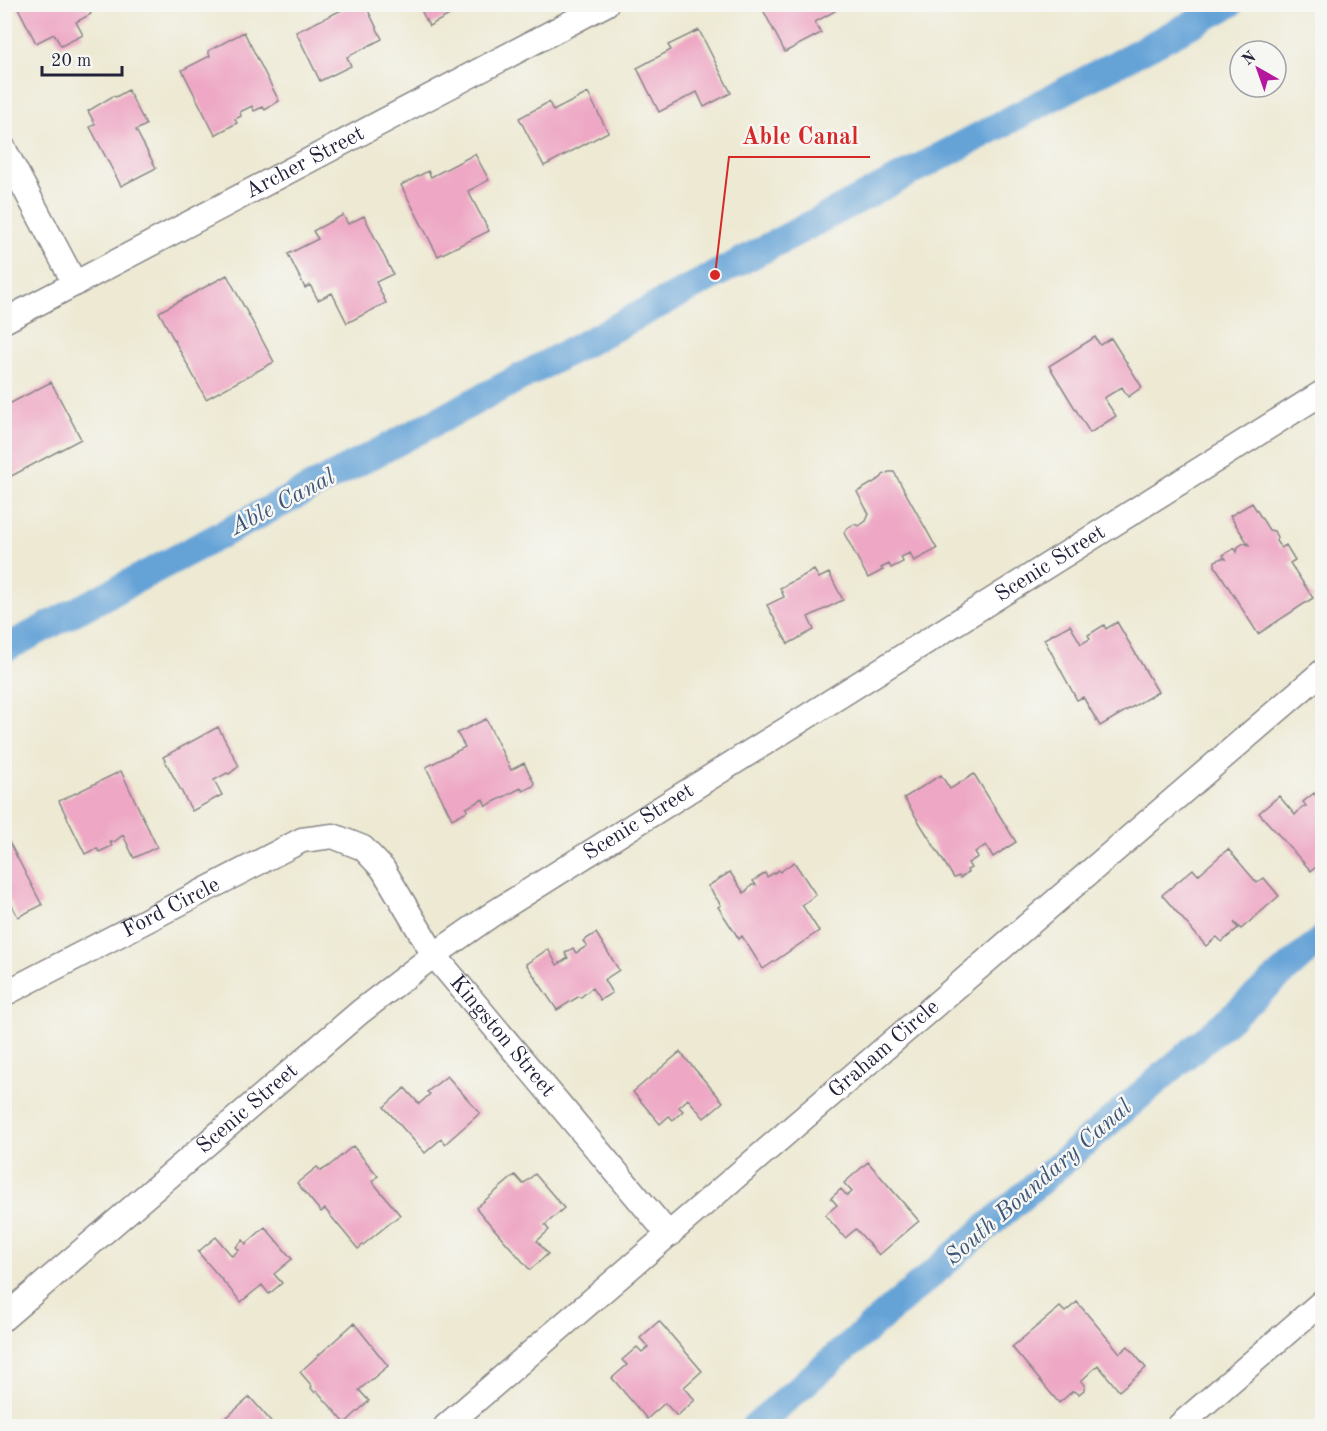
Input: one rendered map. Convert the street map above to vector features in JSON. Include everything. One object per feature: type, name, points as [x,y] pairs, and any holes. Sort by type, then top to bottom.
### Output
[{"type":"street","name":"Archer Street","points":[[4,321],[606,4]]},
{"type":"street","points":[[4,150],[75,284]]},
{"type":"street","name":"Scenic Street","points":[[4,1318],[360,1012],[434,955],[504,907],[1323,393]]},
{"type":"street","name":"Graham Circle","points":[[446,1426],[1323,672]]},
{"type":"street","name":"Ford Circle","points":[[4,994],[302,840],[333,836],[340,839]]},
{"type":"street","name":"Kingston Street","points":[[340,839],[363,848],[383,869],[434,955],[669,1235]]},
{"type":"street","points":[[1179,1426],[1323,1302]]},
{"type":"building","points":[[16,4],[86,4],[91,14],[76,22],[83,35],[61,46],[54,34],[36,43]]},
{"type":"building","points":[[354,4],[365,4],[382,39],[347,57],[351,66],[320,81],[296,32]]},
{"type":"building","points":[[418,4],[456,4],[459,10],[429,26]]},
{"type":"building","points":[[760,4],[831,4],[835,11],[815,22],[821,33],[785,52]]},
{"type":"building","points":[[699,30],[731,93],[704,107],[697,92],[659,112],[637,68],[671,50],[668,45]]},
{"type":"building","points":[[244,32],[279,101],[265,110],[263,107],[254,111],[252,106],[240,112],[241,116],[235,119],[237,123],[215,135],[182,70],[210,56],[208,51]]},
{"type":"building","points":[[128,90],[146,125],[136,130],[156,168],[121,186],[90,127],[95,124],[88,111]]},
{"type":"building","points":[[588,93],[608,132],[544,166],[519,118],[549,102],[553,111]]},
{"type":"building","points":[[475,154],[489,180],[468,191],[489,231],[438,256],[401,185],[428,171],[431,177]]},
{"type":"building","points":[[343,215],[348,224],[364,216],[393,274],[376,282],[386,303],[347,323],[332,293],[318,300],[310,285],[305,288],[288,254],[318,239],[313,231]]},
{"type":"building","points":[[227,275],[274,362],[206,399],[159,312]]},
{"type":"building","points":[[1095,337],[1100,345],[1111,338],[1142,387],[1128,397],[1122,387],[1104,398],[1116,416],[1090,433],[1049,366]]},
{"type":"building","points":[[51,382],[81,439],[4,480],[4,396],[9,404]]},
{"type":"building","points":[[889,472],[894,472],[937,549],[914,561],[910,553],[901,557],[903,562],[891,568],[889,564],[868,578],[844,533],[854,524],[859,526],[866,521],[869,514],[857,492]]},
{"type":"building","points":[[1252,503],[1269,530],[1274,531],[1276,541],[1281,548],[1286,545],[1295,560],[1290,563],[1313,598],[1258,634],[1215,566],[1215,561],[1226,559],[1223,555],[1235,548],[1237,552],[1238,547],[1244,543],[1249,545],[1230,516]]},
{"type":"building","points":[[814,570],[819,578],[829,573],[843,600],[808,617],[814,630],[788,644],[767,605],[784,597],[780,588]]},
{"type":"building","points":[[1117,622],[1158,692],[1100,726],[1083,697],[1077,700],[1044,639],[1070,625],[1081,644],[1090,639],[1088,635],[1104,625],[1106,629]]},
{"type":"building","points":[[486,719],[511,770],[524,763],[535,785],[523,791],[521,788],[486,806],[483,799],[452,819],[426,767],[465,747],[457,733]]},
{"type":"building","points":[[218,727],[239,766],[229,774],[214,780],[222,795],[192,811],[163,757]]},
{"type":"building","points":[[121,771],[157,847],[134,858],[123,835],[114,842],[110,842],[112,846],[99,852],[97,848],[85,854],[59,801]]},
{"type":"building","points":[[974,774],[1016,842],[993,857],[986,845],[975,852],[978,857],[968,863],[971,868],[967,870],[968,872],[960,878],[959,876],[954,878],[904,798],[941,775],[950,789]]},
{"type":"building","points":[[1322,792],[1322,862],[1311,871],[1259,813],[1279,796],[1295,815],[1306,806],[1303,802],[1314,793],[1317,797]]},
{"type":"building","points":[[8,840],[42,905],[18,917],[4,890],[4,842]]},
{"type":"building","points":[[1228,849],[1257,883],[1264,878],[1279,896],[1241,929],[1234,922],[1238,928],[1222,942],[1217,937],[1206,946],[1162,895],[1193,869],[1198,875]]},
{"type":"building","points":[[794,862],[816,895],[802,905],[819,931],[763,969],[742,936],[739,939],[718,907],[721,905],[708,886],[730,872],[744,893],[752,885],[756,885],[753,881],[765,873],[767,877],[779,870],[780,872]]},
{"type":"building","points":[[596,933],[619,970],[604,980],[612,993],[600,1000],[592,988],[557,1010],[526,964],[548,949],[557,965],[568,958],[565,953],[573,948],[576,953],[587,946],[583,941]]},
{"type":"building","points":[[680,1052],[723,1102],[704,1118],[688,1099],[679,1107],[683,1111],[673,1120],[669,1116],[660,1124],[633,1092]]},
{"type":"building","points":[[447,1076],[480,1113],[445,1144],[441,1139],[425,1153],[384,1107],[405,1088],[419,1104],[430,1094],[427,1092]]},
{"type":"building","points":[[353,1146],[378,1176],[372,1181],[400,1215],[358,1249],[325,1209],[321,1212],[297,1183],[317,1167],[321,1171],[329,1166]]},
{"type":"building","points":[[868,1162],[919,1221],[879,1255],[856,1229],[845,1238],[825,1215],[837,1205],[831,1198],[841,1189],[847,1196],[852,1192],[844,1183]]},
{"type":"building","points":[[535,1174],[564,1208],[545,1225],[549,1230],[537,1241],[548,1254],[530,1270],[476,1208],[515,1175],[523,1184]]},
{"type":"building","points":[[265,1227],[292,1259],[274,1274],[282,1283],[269,1294],[262,1285],[241,1302],[198,1252],[216,1237],[232,1256],[239,1250],[236,1247],[243,1240],[246,1244]]},
{"type":"building","points":[[1077,1302],[1120,1353],[1128,1346],[1146,1368],[1119,1391],[1098,1365],[1081,1381],[1085,1385],[1084,1390],[1079,1394],[1073,1391],[1059,1403],[1012,1347],[1060,1307],[1065,1312]]},
{"type":"building","points":[[659,1321],[702,1371],[684,1387],[695,1400],[677,1416],[665,1403],[647,1419],[612,1378],[627,1365],[622,1360],[637,1347],[642,1352],[648,1347],[640,1338]]},
{"type":"building","points":[[354,1323],[388,1366],[359,1390],[369,1401],[345,1423],[317,1391],[315,1393],[300,1372]]},
{"type":"building","points":[[250,1397],[275,1426],[221,1426],[219,1424]]},
{"type":"waterway","name":"Able Canal","points":[[4,649],[1230,4]]},
{"type":"waterway","name":"South Boundary Canal","points":[[755,1426],[1322,939]]},
{"type":"place","name":"Able Canal","points":[[715,275]]}]
